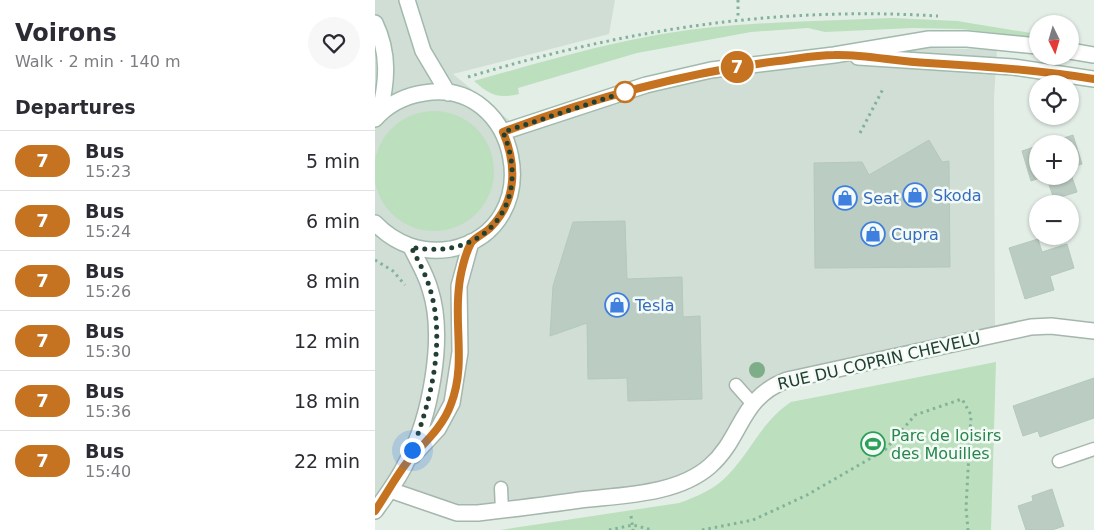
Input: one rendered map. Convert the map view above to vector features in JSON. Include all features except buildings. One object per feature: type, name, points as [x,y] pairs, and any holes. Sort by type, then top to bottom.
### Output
[{"type":"street","points":[[375,223],[398,242],[411,247],[442,250],[471,242],[489,230],[508,203],[511,191],[513,167],[510,149],[503,132],[494,120],[473,102],[445,89],[423,51],[407,0]]},
{"type":"street","points":[[375,23],[383,43],[387,64],[385,88],[377,117]]},
{"type":"street","points":[[503,132],[556,113],[674,78],[711,70],[834,55],[929,39],[967,39],[1029,45]]},
{"type":"street","points":[[1079,52],[1094,55]]},
{"type":"street","points":[[834,55],[928,63],[989,65],[1040,70],[1094,79]]},
{"type":"street","points":[[377,117],[393,103],[411,95],[445,89]]},
{"type":"street","points":[[375,512],[407,463],[438,428],[452,403],[459,352],[459,286],[471,242]]},
{"type":"street","points":[[407,463],[417,438],[432,382],[437,341],[436,321],[430,288],[411,247]]},
{"type":"street","name":"RUE DU COPRIN CHEVELU","points":[[390,490],[457,513],[501,511],[655,490],[696,476],[711,465],[726,448],[752,403],[771,387],[787,380],[1031,327],[1051,326],[1094,331]]},
{"type":"lane","points":[[736,385],[752,403]]},
{"type":"lane","points":[[1059,460],[1094,449]]},
{"type":"lane","points":[[501,488],[501,511]]},
{"type":"path","points":[[738,0],[738,19]]},
{"type":"path","points":[[445,89],[578,47],[685,25],[738,19],[868,14],[948,17]]},
{"type":"path","points":[[860,133],[883,89]]},
{"type":"path","points":[[375,260],[393,271],[407,289]]},
{"type":"path","points":[[702,530],[717,525],[753,520],[807,495],[885,450],[915,415],[962,399],[971,415],[966,508],[968,530]]},
{"type":"path","points":[[609,530],[633,525],[652,530]]},
{"type":"shaded area","points":[[375,0],[615,0],[609,34],[453,74],[516,126],[652,84],[859,50],[931,48],[997,50],[994,98],[995,334],[779,383],[726,448],[680,482],[478,513],[390,490],[375,511]]},
{"type":"green space","points":[[892,18],[957,21],[1029,33],[1029,37],[961,29],[913,28],[825,32],[808,28],[751,32],[637,53],[518,88],[519,94],[495,95],[474,81],[603,46],[646,37],[707,28],[769,23]]},
{"type":"green space","points":[[422,112],[446,112],[467,121],[484,138],[493,159],[493,183],[484,204],[467,221],[446,230],[422,230],[401,221],[384,204],[375,183],[375,159],[384,138],[401,121]]},
{"type":"green space","name":"Parc de loisirs des Mouilles","points":[[996,362],[991,530],[500,530],[679,503],[705,492],[723,480],[765,427],[781,409],[791,402]]},
{"type":"bus line","name":"7","points":[[375,511],[407,463],[438,428],[452,403],[458,370],[459,286],[471,242],[497,222],[508,203],[511,191],[513,167],[508,143],[503,132],[569,109],[674,78],[711,70],[834,55],[928,63],[989,65],[1040,70],[1094,79]]},
{"type":"place","name":"Skoda","points":[[915,195]]},
{"type":"place","name":"Seat","points":[[845,198]]},
{"type":"place","name":"Cupra","points":[[873,234]]},
{"type":"place","name":"Tesla","points":[[617,305]]},
{"type":"place","name":"Parc de loisirs des Mouilles","points":[[873,444]]},
{"type":"route","points":[[412,450],[432,382],[437,341],[436,321],[430,288],[411,247],[426,250],[442,250],[457,247],[481,236],[497,222],[508,203],[513,180],[511,155],[503,132],[631,90],[625,92]]}]
